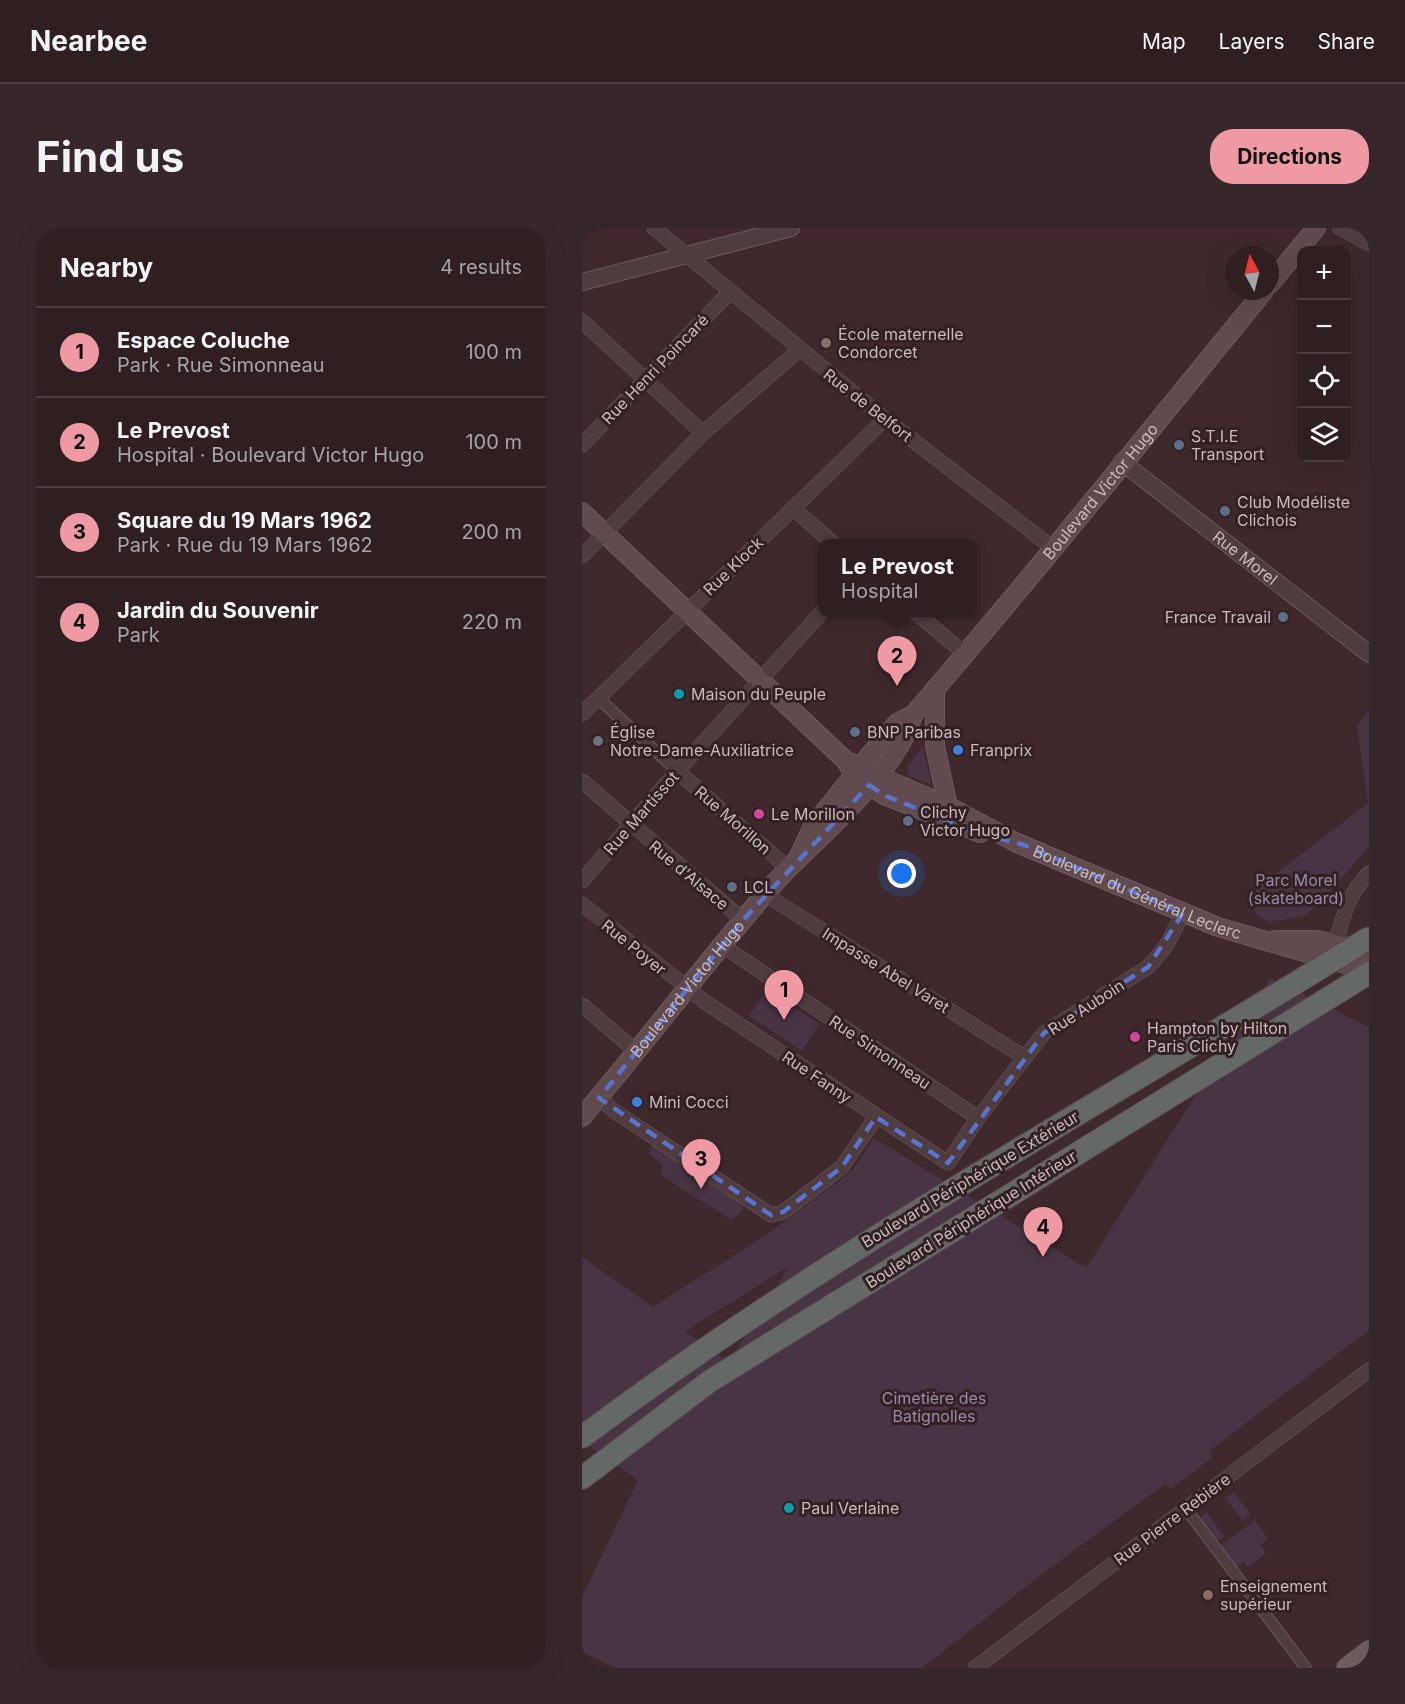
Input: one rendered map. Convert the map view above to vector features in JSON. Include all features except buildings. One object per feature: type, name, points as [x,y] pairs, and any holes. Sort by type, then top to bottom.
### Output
[{"type":"highway","name":"Boulevard Périphérique Extérieur","points":[[587,1432],[692,1355],[829,1265],[1369,938]]},
{"type":"highway","name":"Boulevard Périphérique Intérieur","points":[[587,1476],[710,1381],[1369,972]]},
{"type":"main road","points":[[1279,273],[1316,228]]},
{"type":"main road","name":"Boulevard Victor Hugo","points":[[582,1118],[743,920],[793,865],[813,826],[862,772],[909,731],[913,715],[1257,300]]},
{"type":"main road","name":"Boulevard du Général Leclerc","points":[[582,512],[686,612],[886,796],[972,831],[1017,843]]},
{"type":"main road","points":[[935,690],[935,746],[948,806]]},
{"type":"main road","name":"Boulevard du Général Leclerc","points":[[862,772],[948,806],[1017,843],[1183,913],[1258,940],[1369,972]]},
{"type":"main road","points":[[1258,940],[1310,940],[1336,943],[1369,952]]},
{"type":"main road","points":[[1347,1668],[1369,1651]]},
{"type":"street","name":"Rue de Belfort","points":[[654,228],[690,255],[696,265],[798,350],[1053,548]]},
{"type":"street","points":[[582,282],[791,228]]},
{"type":"street","points":[[1340,228],[1369,244]]},
{"type":"street","name":"Rue Henri Poincaré","points":[[582,445],[729,293]]},
{"type":"street","points":[[583,324],[703,433]]},
{"type":"street","points":[[582,556],[703,433],[798,350]]},
{"type":"street","name":"Rue Klock","points":[[582,714],[885,419]]},
{"type":"street","name":"Rue Morel","points":[[1122,462],[1369,654]]},
{"type":"street","points":[[793,508],[829,539]]},
{"type":"street","name":"Rue Martissot","points":[[582,881],[677,771],[818,616]]},
{"type":"street","points":[[921,617],[964,653]]},
{"type":"street","name":"Rue Morillon","points":[[598,698],[677,771],[793,865]]},
{"type":"street","name":"Rue d'Alsace","points":[[582,781],[743,920]]},
{"type":"street","points":[[1332,962],[1336,943],[1355,888],[1369,873]]},
{"type":"street","name":"Impasse Abel Varet","points":[[766,895],[1024,1057]]},
{"type":"street","name":"Rue Poyer","points":[[582,904],[687,989]]},
{"type":"street","name":"Rue Auboin","points":[[948,1163],[978,1118],[1044,1033],[1148,967],[1166,946],[1183,913]]},
{"type":"street","name":"Rue Simonneau","points":[[723,946],[978,1118]]},
{"type":"street","name":"Rue Fanny","points":[[687,989],[948,1163]]},
{"type":"street","points":[[582,1005],[637,1052]]},
{"type":"street","points":[[599,1098],[771,1215],[783,1212],[842,1167],[876,1117]]},
{"type":"street","name":"Rue Pierre Rebière","points":[[975,1668],[1369,1370]]},
{"type":"street","points":[[1186,1509],[1306,1668]]},
{"type":"highlighted area","points":[[869,785],[886,796],[972,831],[1024,845],[1183,913],[1148,967],[1044,1033],[948,1163],[876,1117],[842,1167],[783,1212],[771,1215],[599,1098],[743,920]]},
{"type":"green space","name":"Parc Morel (skateboard)","points":[[1369,710],[1369,846],[1326,897],[1304,916],[1270,922],[1259,917],[1245,897],[1368,803],[1357,726]]},
{"type":"green space","points":[[923,747],[932,785],[909,776],[907,766]]},
{"type":"green space","name":"Cimetière des Batignolles","points":[[1270,978],[1369,1027],[1369,1330],[1209,1451],[1213,1457],[1171,1489],[1165,1484],[1046,1571],[922,1668],[615,1668],[582,1651],[582,1597],[638,1480],[582,1441],[582,1257],[653,1307],[769,1233],[852,1171],[874,1138],[1086,1268]],"holes":[[[788,1267],[729,1362],[685,1331]]]},
{"type":"green space","points":[[767,989],[819,1024],[802,1051],[749,1016]]},
{"type":"green space","points":[[653,1144],[741,1203],[743,1211],[731,1220],[661,1175],[662,1164],[649,1154]]},
{"type":"green space","points":[[1234,1492],[1251,1515],[1243,1521],[1225,1498]]},
{"type":"green space","points":[[1207,1512],[1224,1536],[1216,1542],[1199,1519]]},
{"type":"green space","points":[[1255,1520],[1268,1539],[1260,1545],[1266,1553],[1248,1567],[1244,1562],[1236,1568],[1220,1546]]},
{"type":"place","name":"École maternelle Condorcet","points":[[826,343]]},
{"type":"place","name":"S.T.I.E Transport","points":[[1179,445]]},
{"type":"place","name":"Club Modéliste Clichois","points":[[1225,511]]},
{"type":"place","name":"France Travail","points":[[1283,617]]},
{"type":"place","name":"Le Prevost","points":[[897,686]]},
{"type":"place","name":"Maison du Peuple","points":[[679,694]]},
{"type":"place","name":"BNP Paribas","points":[[855,732]]},
{"type":"place","name":"Église Notre-Dame-Auxiliatrice","points":[[598,741]]},
{"type":"place","name":"Franprix","points":[[958,750]]},
{"type":"place","name":"Le Morillon","points":[[759,814]]},
{"type":"place","name":"Clichy Victor Hugo","points":[[908,821]]},
{"type":"place","name":"LCL","points":[[732,887]]},
{"type":"place","name":"Espace Coluche","points":[[784,1020]]},
{"type":"place","name":"Hampton by Hilton Paris Clichy","points":[[1135,1037]]},
{"type":"place","name":"Mini Cocci","points":[[637,1102]]},
{"type":"place","name":"Square du 19 Mars 1962","points":[[701,1189]]},
{"type":"place","name":"Jardin du Souvenir","points":[[1043,1257]]},
{"type":"place","name":"Paul Verlaine","points":[[789,1508]]},
{"type":"place","name":"Enseignement supérieur","points":[[1208,1595]]}]
